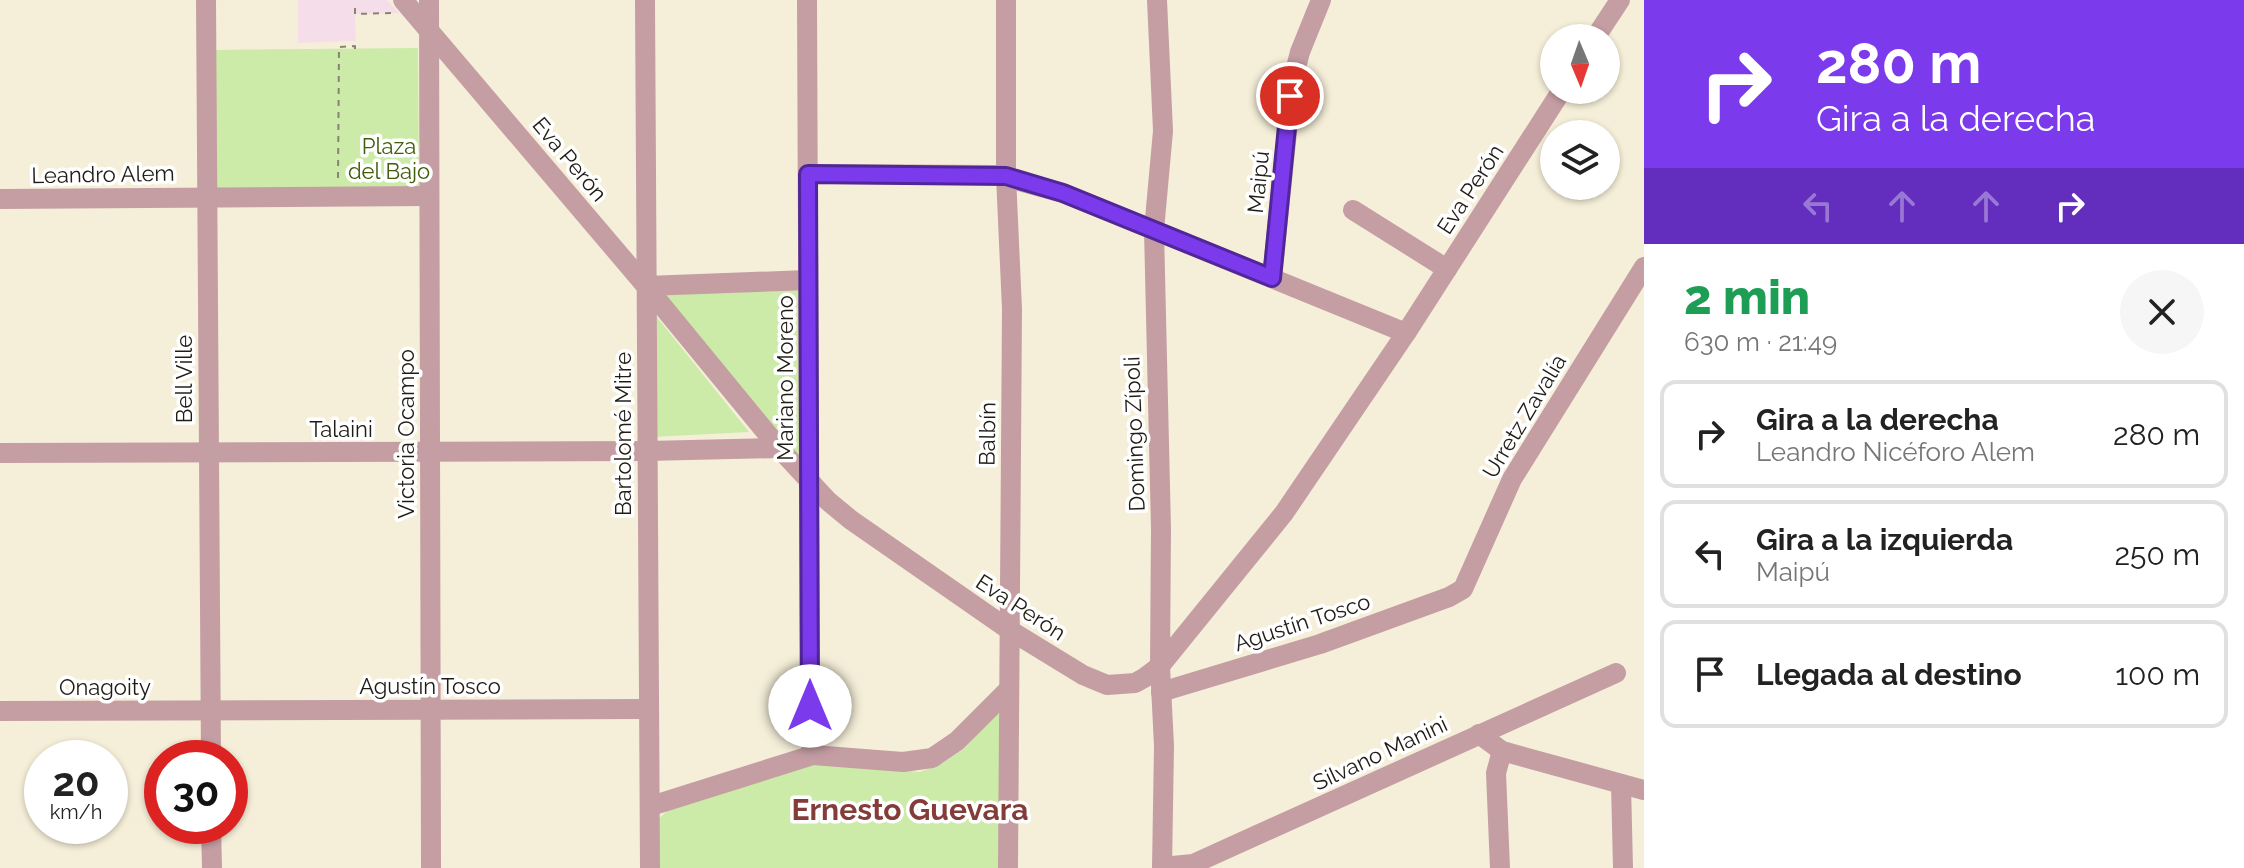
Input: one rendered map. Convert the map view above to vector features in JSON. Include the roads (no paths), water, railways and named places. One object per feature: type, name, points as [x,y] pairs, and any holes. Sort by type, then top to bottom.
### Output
[{"type":"street","name":"Bell Ville","points":[[206,0],[211,740]]},
{"type":"street","name":"Bartolomé Mitre","points":[[645,0],[650,868]]},
{"type":"street","name":"Mariano Moreno","points":[[807,0],[810,737],[813,755]]},
{"type":"street","name":"Balbín","points":[[1006,0],[1006,176],[1012,309],[1008,868]]},
{"type":"street","name":"Domingo Zípoli","points":[[1157,0],[1163,131],[1154,230],[1161,529],[1160,666],[1164,746],[1162,867]]},
{"type":"street","name":"Maipú","points":[[1272,278],[1292,83],[1300,52],[1321,0]]},
{"type":"street","points":[[1604,24],[1620,0]]},
{"type":"street","name":"Victoria Ocampo","points":[[415,4],[430,31],[431,868]]},
{"type":"street","name":"Eva Perón","points":[[430,31],[810,483],[851,520],[1008,629],[1083,675],[1107,685],[1135,683],[1160,666],[1284,513],[1406,333],[1553,104]]},
{"type":"street","points":[[808,174],[1006,176],[1063,193],[1406,333]]},
{"type":"street","name":"Leandro Alem","points":[[0,199],[429,196]]},
{"type":"street","points":[[1353,210],[1447,269]]},
{"type":"street","name":"Urretz Zavalía","points":[[1457,594],[1467,584],[1516,472],[1644,267]]},
{"type":"street","points":[[646,286],[808,280]]},
{"type":"street","name":"Talaini","points":[[0,453],[779,448]]},
{"type":"street","name":"Agustín Tosco","points":[[1161,692],[1320,644],[1457,594]]},
{"type":"street","name":"Silvano Manini","points":[[1162,867],[1193,864],[1616,673]]},
{"type":"street","points":[[651,806],[813,755],[903,762],[932,758],[957,741],[1009,689]]},
{"type":"street","name":"Agustín Tosco","points":[[211,711],[649,709]]},
{"type":"street","name":"Onagoity","points":[[0,711],[211,711]]},
{"type":"street","points":[[1479,734],[1502,751],[1644,790]]},
{"type":"street","points":[[1500,868],[1496,773],[1502,751]]},
{"type":"street","points":[[1621,784],[1623,868]]},
{"type":"street","points":[[211,844],[212,868]]},
{"type":"district","name":"Ernesto Guevara","points":[[910,810]]},
{"type":"park label","name":"Plaza del Bajo","points":[[389,158]]}]
